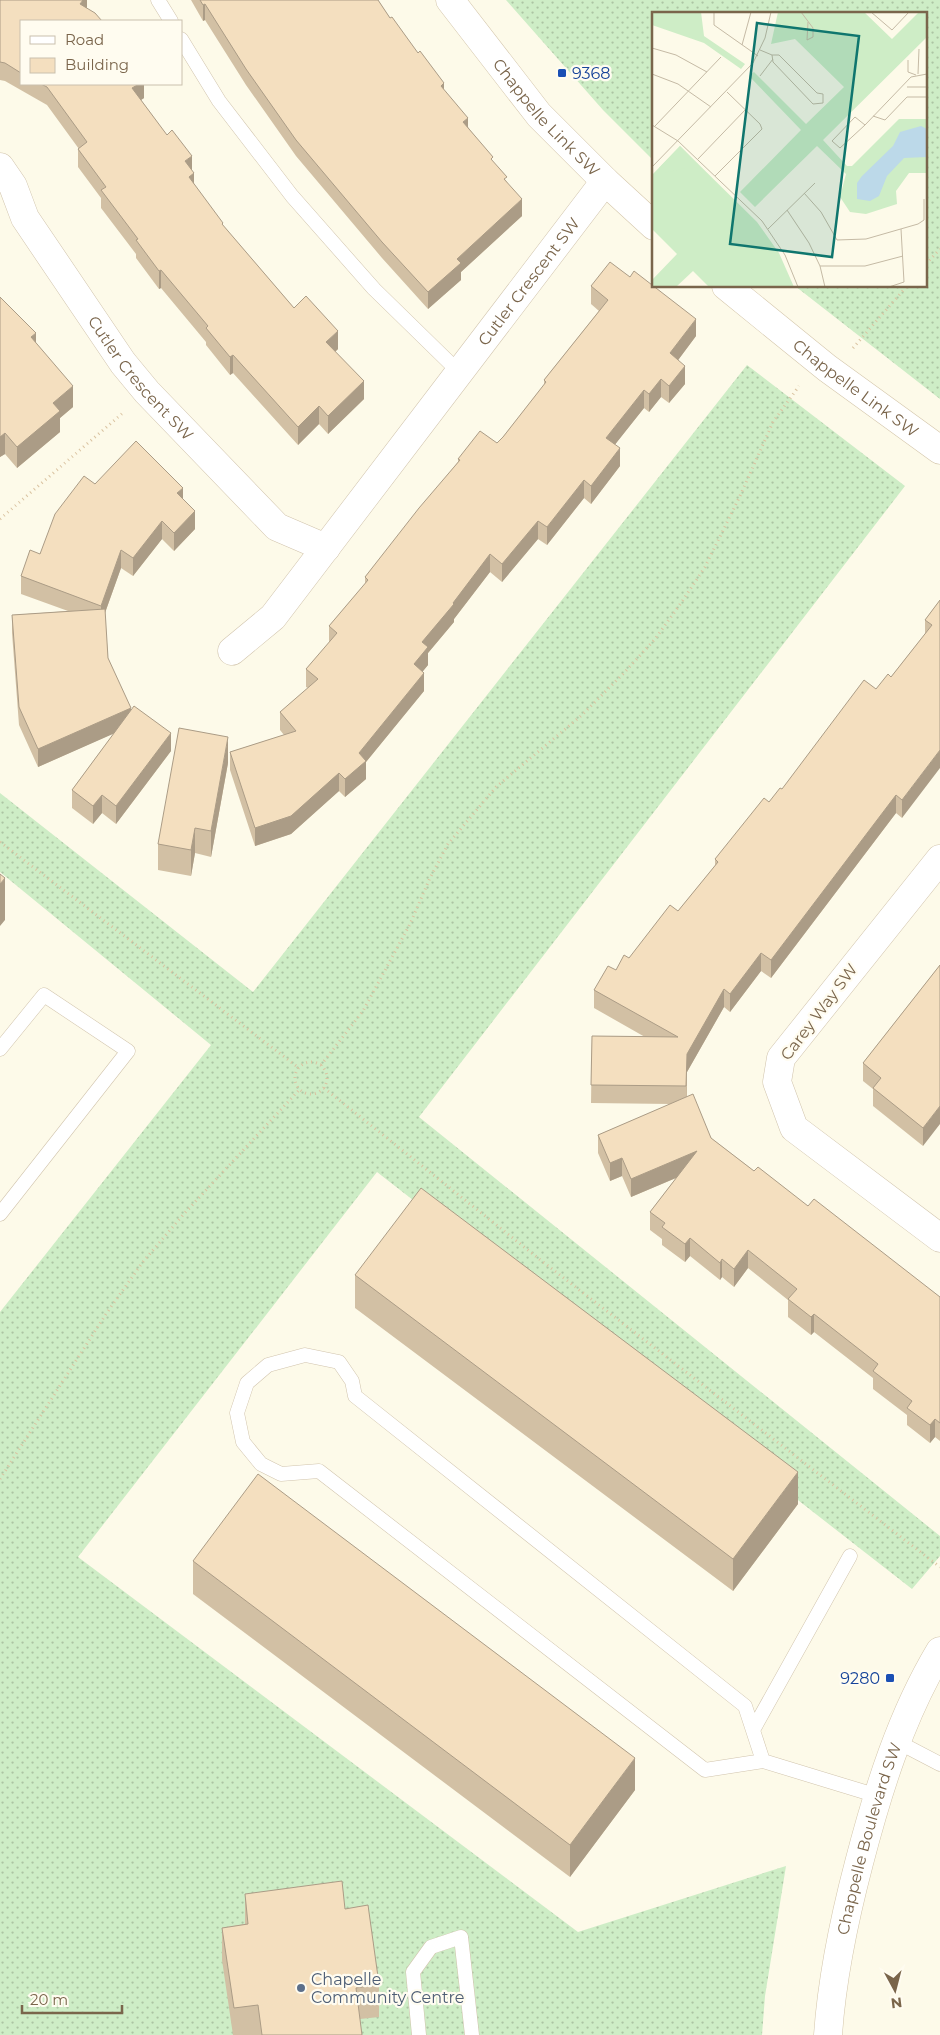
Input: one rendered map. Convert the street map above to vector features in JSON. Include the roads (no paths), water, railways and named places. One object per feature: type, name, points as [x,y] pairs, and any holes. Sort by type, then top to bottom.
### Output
[{"type":"street","name":"Chappelle Link SW","points":[[450,0],[539,115],[605,181],[652,224]]},
{"type":"street","name":"Cutler Crescent SW","points":[[0,167],[13,186],[25,218],[123,363],[147,392],[277,527],[326,548]]},
{"type":"street","name":"Cutler Crescent SW","points":[[232,651],[273,617],[605,181]]},
{"type":"street","name":"Chappelle Link SW","points":[[728,288],[827,368],[940,450]]},
{"type":"street","name":"Carey Way SW","points":[[940,859],[780,1058],[777,1082],[794,1128],[940,1238]]},
{"type":"street","name":"Chappelle Boulevard SW","points":[[828,2035],[831,1994],[848,1907],[878,1796],[896,1741],[930,1668],[940,1651]]},
{"type":"lane","points":[[158,0],[170,20]]},
{"type":"lane","points":[[182,41],[220,101],[292,196],[374,289],[458,372]]},
{"type":"lane","points":[[0,1049],[44,995],[128,1050],[0,1214]]},
{"type":"lane","points":[[763,1761],[746,1706],[355,1396],[352,1382],[339,1362],[305,1354],[268,1365],[247,1383],[237,1413],[243,1442],[261,1464],[280,1474],[318,1471],[705,1770],[763,1761],[878,1796]]},
{"type":"lane","points":[[753,1730],[850,1556]]},
{"type":"lane","points":[[896,1741],[940,1764]]},
{"type":"lane","points":[[419,2035],[413,1972],[431,1947],[461,1937],[472,2035]]},
{"type":"place","name":"9368","points":[[562,73]]},
{"type":"place","name":"9280","points":[[890,1678]]},
{"type":"place","name":"Chapelle Community Centre","points":[[301,1988]]}]
